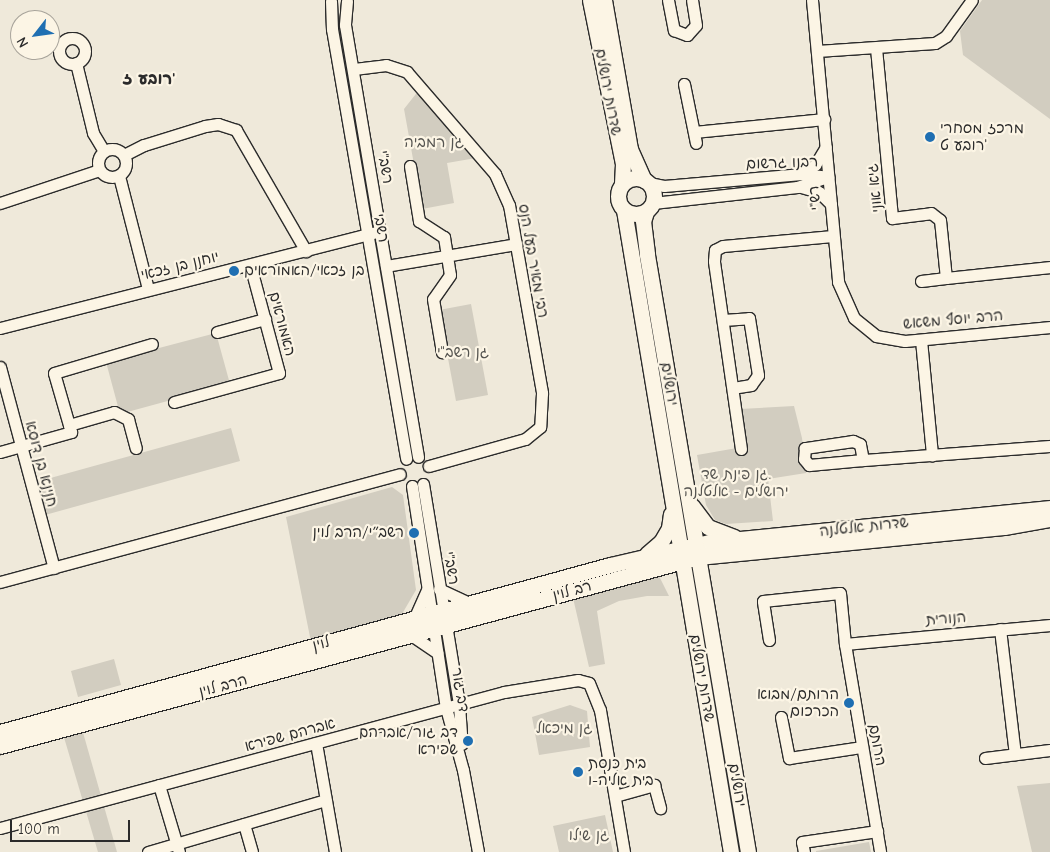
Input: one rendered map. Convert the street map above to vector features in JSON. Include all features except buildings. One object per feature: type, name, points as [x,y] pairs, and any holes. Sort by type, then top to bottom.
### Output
[{"type":"main road","name":"שדרות ירושלים","points":[[590,0],[623,164],[622,184]]},
{"type":"main road","name":"שדרות ירושלים","points":[[604,0],[630,149],[647,182]]},
{"type":"main road","points":[[630,178],[647,182],[654,195],[650,208],[634,215],[624,210],[618,197],[622,184],[630,178]]},
{"type":"main road","name":"ירושלים","points":[[650,208],[643,221],[647,255],[697,551]]},
{"type":"main road","name":"ירושלים","points":[[624,210],[629,225],[672,504]]},
{"type":"main road","points":[[688,496],[695,513],[708,527],[725,535],[743,538]]},
{"type":"main road","name":"שדרות ירושלים","points":[[672,504],[732,852]]},
{"type":"main road","points":[[672,504],[669,528],[662,542],[644,564],[670,574],[679,585],[690,608]]},
{"type":"main road","name":"שדרות אלטלנה","points":[[644,564],[743,538],[1050,508]]},
{"type":"main road","name":"שדרות אלטלנה","points":[[697,551],[729,552],[1004,527],[1050,519]]},
{"type":"main road","points":[[697,551],[706,600]]},
{"type":"main road","points":[[706,600],[708,570],[716,558],[729,552]]},
{"type":"main road","name":"לוין","points":[[0,732],[414,619],[439,620],[472,604],[644,564]]},
{"type":"main road","name":"רב לוין","points":[[439,620],[644,564]]},
{"type":"main road","name":"ירושלים","points":[[706,600],[748,852]]},
{"type":"main road","name":"הרב לוין","points":[[0,746],[411,635],[439,620]]},
{"type":"street","points":[[330,1],[348,0]]},
{"type":"street","name":"רשב\"י","points":[[348,0],[344,18],[418,457]]},
{"type":"street","points":[[668,0],[674,30],[687,35],[696,25],[692,0]]},
{"type":"street","name":"רש\"י","points":[[812,0],[833,236],[841,296],[862,327]]},
{"type":"street","points":[[818,52],[935,43],[946,36],[972,0]]},
{"type":"street","name":"רשבי","points":[[330,1],[332,29],[406,459]]},
{"type":"street","name":"גיא אוני","points":[[876,48],[892,218],[931,214],[940,220],[946,278]]},
{"type":"street","points":[[76,63],[93,133],[104,151]]},
{"type":"street","name":"רבי מאיר בעל הנס","points":[[354,69],[386,65],[407,72],[495,174],[509,205],[542,393],[540,427],[525,439],[429,466]]},
{"type":"street","points":[[684,84],[695,138],[824,119]]},
{"type":"street","points":[[124,155],[144,145],[218,124],[236,130],[245,141],[306,251]]},
{"type":"street","points":[[801,174],[815,165],[826,147]]},
{"type":"street","points":[[117,150],[124,155],[125,169],[119,176],[108,177],[99,170],[98,159],[104,151],[117,150]]},
{"type":"street","points":[[410,166],[419,221],[444,237],[450,276],[432,299],[442,352]]},
{"type":"street","points":[[0,203],[99,170]]},
{"type":"street","name":"רבנו גרשום","points":[[647,182],[664,186],[801,174],[828,177]]},
{"type":"street","points":[[119,176],[148,289]]},
{"type":"street","name":"רבנו גרשום","points":[[650,208],[797,187],[828,177]]},
{"type":"street","points":[[797,187],[820,192],[831,204]]},
{"type":"street","name":"יוחנן בן זכאי","points":[[0,328],[148,289],[380,232]]},
{"type":"street","points":[[741,449],[715,250],[722,246],[833,236]]},
{"type":"street","points":[[386,266],[516,244]]},
{"type":"street","name":"האמוראים","points":[[174,402],[279,373],[250,265]]},
{"type":"street","points":[[921,280],[1050,267]]},
{"type":"street","points":[[723,320],[749,318],[758,375],[751,385],[732,388]]},
{"type":"street","points":[[217,332],[265,319]]},
{"type":"street","name":"הרב יוסף משאש","points":[[862,327],[888,340],[922,340],[1050,327]]},
{"type":"street","points":[[922,340],[932,455]]},
{"type":"street","points":[[0,452],[71,432],[54,373],[152,344]]},
{"type":"street","name":"חנינא בן דוסא","points":[[0,367],[54,568]]},
{"type":"street","points":[[68,424],[114,412],[128,419],[136,448]]},
{"type":"street","points":[[863,460],[860,444],[853,441],[805,448],[804,459],[809,465],[1050,446]]},
{"type":"street","points":[[0,582],[400,474],[418,485],[429,476],[429,466],[418,457],[406,459],[401,466],[400,474]]},
{"type":"street","name":"רשב\"י","points":[[418,485],[433,588]]},
{"type":"street","points":[[433,588],[459,601],[472,604]]},
{"type":"street","points":[[414,619],[433,588]]},
{"type":"street","points":[[433,588],[439,620]]},
{"type":"street","name":"הרותם","points":[[769,640],[763,601],[840,593],[845,644],[880,852]]},
{"type":"street","name":"דב גור","points":[[439,620],[438,653],[446,708],[463,770],[478,852]]},
{"type":"street","name":"דב גור","points":[[439,620],[459,705],[463,770]]},
{"type":"street","name":"הנורית","points":[[845,644],[1050,624]]},
{"type":"street","points":[[1000,629],[1015,754]]},
{"type":"street","points":[[411,635],[438,653]]},
{"type":"street","name":"אברהם שפירא","points":[[0,828],[446,708],[566,679],[589,683],[600,710],[615,796]]},
{"type":"street","points":[[781,717],[789,758],[862,747]]},
{"type":"street","points":[[316,743],[336,852]]},
{"type":"street","points":[[985,758],[1050,750]]},
{"type":"street","points":[[159,785],[178,848]]},
{"type":"street","points":[[624,852],[615,796],[654,785],[660,808]]},
{"type":"street","points":[[148,852],[178,848],[244,824],[326,800]]},
{"type":"street","points":[[244,824],[252,852]]},
{"type":"street","points":[[804,852],[802,842],[877,831]]},
{"type":"green space","points":[[982,0],[1050,0],[1050,119],[963,55],[960,31]]},
{"type":"green space","name":"גן רמביה","points":[[419,90],[476,158],[447,163],[454,203],[422,209],[404,109]]},
{"type":"green space","name":"גן רשב\"י","points":[[471,304],[488,395],[456,401],[439,310]]},
{"type":"green space","points":[[216,333],[230,384],[120,414],[106,362]]},
{"type":"green space","name":"גן פינת שד. ירושלים - אלטלנה","points":[[794,406],[802,438],[806,473],[768,479],[773,521],[726,524],[715,520],[706,505],[697,455],[737,448],[740,409]]},
{"type":"green space","points":[[231,428],[240,461],[45,515],[36,482]]},
{"type":"green space","points":[[392,487],[403,495],[416,590],[402,614],[311,642],[286,517]]},
{"type":"green space","points":[[659,576],[669,596],[647,596],[619,601],[597,611],[605,664],[589,667],[573,598]]},
{"type":"green space","points":[[114,659],[121,685],[78,697],[71,671]]},
{"type":"green space","name":"גן מיכאל","points":[[570,705],[587,711],[590,747],[539,755],[532,717]]},
{"type":"green space","points":[[82,729],[117,852],[98,852],[63,734]]},
{"type":"green space","points":[[1050,783],[1050,852],[1032,852],[1017,786]]},
{"type":"green space","name":"גן שילו","points":[[605,815],[613,852],[559,852],[553,826]]},
{"type":"green space","points":[[869,842],[871,852],[816,852],[816,851]]},
{"type":"place","name":"מרכז מסחרי רובע ט'","points":[[930,137]]},
{"type":"place","name":"בן זכאי/האמוראים","points":[[234,271]]},
{"type":"place","name":"רשב״י/הרב לוין","points":[[414,533]]},
{"type":"place","name":"הרותם/מבוא הכרכום","points":[[849,703]]},
{"type":"place","name":"דב גור/אברהם שפירא","points":[[468,741]]},
{"type":"place","name":"בית כנסת בית אליה-ו","points":[[578,772]]},
{"type":"district","name":"רובע ז'","points":[[149,79]]}]
